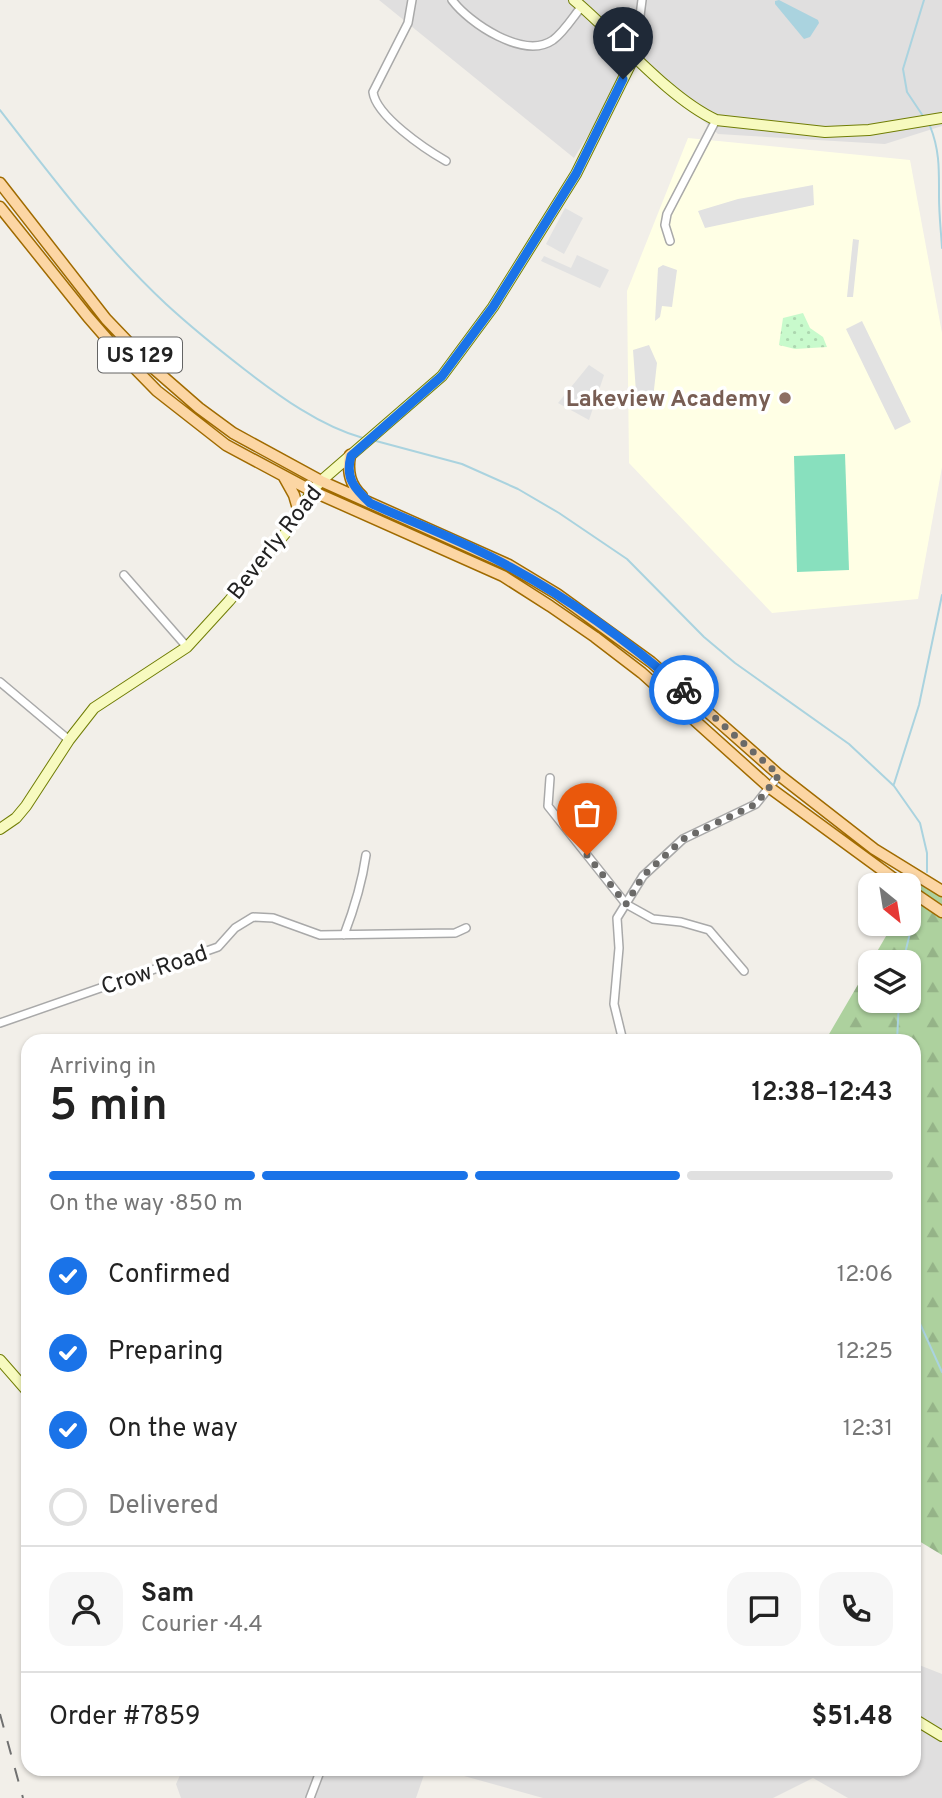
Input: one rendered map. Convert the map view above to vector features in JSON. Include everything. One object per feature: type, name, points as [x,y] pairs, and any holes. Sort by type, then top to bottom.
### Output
[{"type":"main road","name":"US 129","points":[[0,183],[106,319],[152,367],[199,408],[233,433],[321,481],[509,565],[557,594],[651,662],[779,775],[874,849],[942,891]]},
{"type":"main road","name":"US 129","points":[[0,207],[88,317],[157,391],[226,445],[312,491],[503,576],[550,606],[642,673],[770,788],[886,873]]},
{"type":"main road","points":[[351,456],[348,466],[352,485],[370,503]]},
{"type":"main road","points":[[282,475],[294,495],[299,512]]},
{"type":"main road","points":[[921,898],[942,912]]},
{"type":"street","points":[[412,0],[408,23],[373,92],[374,102],[428,151],[446,161]]},
{"type":"street","points":[[452,0],[476,24],[502,37],[534,46],[554,40],[578,3],[700,113],[716,120],[825,132],[869,130],[942,118]]},
{"type":"street","points":[[635,55],[642,0]]},
{"type":"street","name":"Beverly Road","points":[[0,829],[16,818],[26,806],[86,718],[107,698],[187,648],[288,530],[321,481],[442,376],[493,307],[576,174],[635,55]]},
{"type":"street","points":[[670,241],[665,225],[667,214],[716,120]]},
{"type":"street","points":[[124,575],[187,648]]},
{"type":"street","points":[[0,681],[69,740]]},
{"type":"street","points":[[621,1034],[614,1004],[619,948],[617,918],[643,876],[683,839],[756,804],[779,775]]},
{"type":"street","points":[[550,778],[548,806],[626,904],[653,919],[681,922],[709,930],[744,971]]},
{"type":"street","points":[[344,935],[362,884],[366,855]]},
{"type":"street","name":"Crow Road","points":[[0,1023],[218,947],[235,928],[253,916],[273,918],[320,935],[455,933],[466,929]]},
{"type":"street","points":[[0,1360],[21,1384]]},
{"type":"street","points":[[921,1723],[942,1736]]},
{"type":"street","points":[[310,1798],[318,1776]]},
{"type":"shaded area","points":[[379,0],[942,0],[942,126],[885,144],[718,134],[635,60],[574,158]]},
{"type":"shaded area","name":"Lakeview Academy","points":[[688,138],[910,160],[942,333],[942,467],[918,599],[772,613],[629,463],[627,291]]},
{"type":"shaded area","points":[[813,185],[814,205],[705,228],[698,211],[738,199]]},
{"type":"shaded area","points":[[565,208],[583,218],[564,254],[546,244]]},
{"type":"shaded area","points":[[853,239],[859,240],[853,297],[847,297]]},
{"type":"shaded area","points":[[577,255],[609,270],[600,288],[541,261],[544,256],[571,268]]},
{"type":"shaded area","points":[[663,265],[677,270],[672,307],[662,306],[660,317],[655,321],[658,268]]},
{"type":"shaded area","points":[[862,321],[911,422],[895,430],[846,329]]},
{"type":"shaded area","points":[[649,345],[657,363],[652,407],[637,406],[633,350]]},
{"type":"shaded area","points":[[589,365],[604,375],[589,420],[558,403]]},
{"type":"shaded area","points":[[921,1666],[942,1674],[942,1798],[848,1798],[813,1778],[773,1798],[543,1798],[464,1776],[921,1776]]},
{"type":"shaded area","points":[[180,1776],[424,1776],[416,1798],[181,1798],[176,1784]]},
{"type":"green space","points":[[803,313],[810,328],[823,337],[827,347],[795,349],[779,345],[783,318]]},
{"type":"green space","points":[[845,454],[849,570],[797,572],[794,456]]},
{"type":"green space","points":[[921,884],[942,897],[942,1555],[921,1542],[921,1034],[829,1034],[858,985],[858,1013],[921,1013],[921,950],[878,950],[886,936],[921,936]]},
{"type":"water","points":[[779,0],[818,20],[819,23],[810,37],[804,39],[775,4],[775,1]]},
{"type":"waterway","points":[[923,116],[907,92],[903,69],[924,0]]},
{"type":"waterway","points":[[0,110],[100,235],[175,313],[286,400],[331,426],[363,438]]},
{"type":"waterway","points":[[930,126],[938,161],[942,248]]},
{"type":"waterway","points":[[376,441],[462,464],[518,489],[627,559],[704,637],[735,663],[849,744],[894,786],[920,823],[927,853],[927,872]]},
{"type":"waterway","points":[[894,784],[919,705],[942,595]]},
{"type":"waterway","points":[[906,950],[909,936]]},
{"type":"waterway","points":[[897,1034],[898,1013]]},
{"type":"waterway","points":[[921,1326],[942,1372]]},
{"type":"railway","points":[[0,1714],[23,1798]]},
{"type":"way so far","points":[[587,855],[626,904],[643,876],[683,839],[756,804],[779,775],[684,690]]},
{"type":"place","name":"Lakeview Academy","points":[[785,398]]},
{"type":"route","points":[[623,79],[576,174],[493,307],[442,376],[351,456],[349,477],[356,490],[370,503],[509,565],[557,594],[651,662],[684,690]]}]
